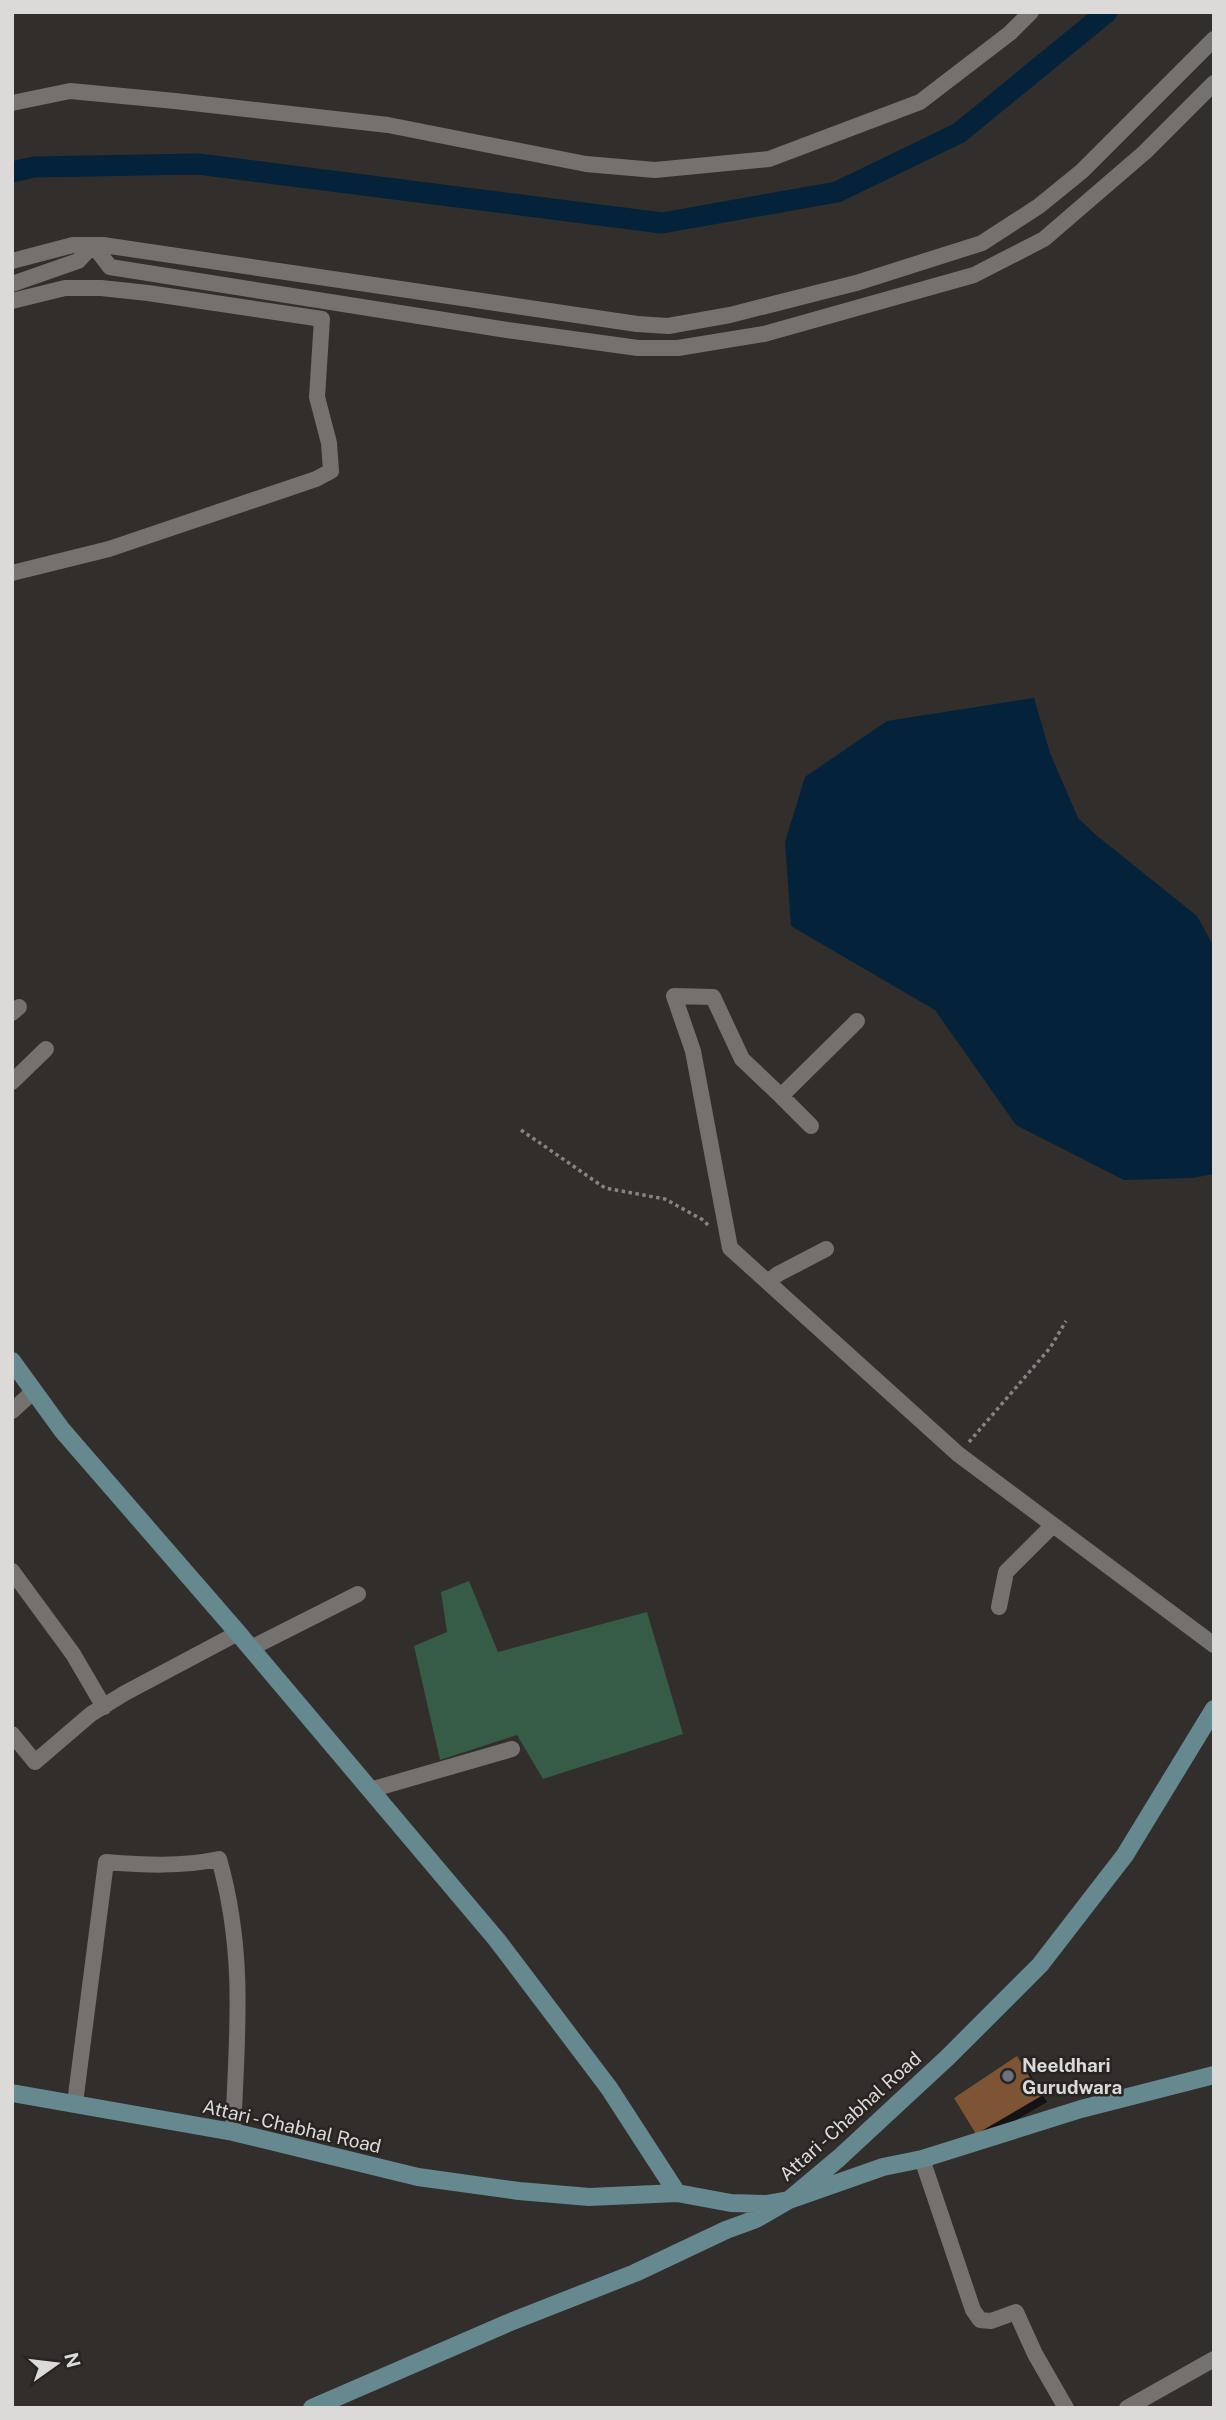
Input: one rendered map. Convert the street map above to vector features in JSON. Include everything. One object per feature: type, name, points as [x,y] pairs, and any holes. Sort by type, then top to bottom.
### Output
[{"type":"street","points":[[12,103],[70,91],[162,100],[388,125],[586,164],[655,170],[769,159],[920,102],[1010,33],[1031,12]]},
{"type":"street","points":[[12,261],[73,244],[93,245],[637,324],[668,326],[705,320],[856,283],[982,243],[1039,206],[1082,171],[1214,38]]},
{"type":"street","points":[[93,245],[110,267],[507,330],[638,348],[678,348],[764,334],[974,275],[1044,239],[1145,152],[1214,83]]},
{"type":"street","points":[[12,284],[78,261],[93,245]]},
{"type":"street","points":[[12,301],[65,288],[102,288],[148,292],[323,319],[317,397],[328,443],[331,471],[316,479],[109,549],[12,573]]},
{"type":"street","points":[[811,1126],[742,1059],[713,997],[674,996],[693,1051],[730,1248],[958,1454],[1214,1645]]},
{"type":"street","points":[[780,1096],[857,1021]]},
{"type":"street","points":[[12,1082],[46,1049]]},
{"type":"street","points":[[768,1282],[778,1274],[826,1250]]},
{"type":"street","points":[[12,1361],[62,1430],[251,1648],[497,1940],[602,2078],[677,2193]]},
{"type":"street","points":[[12,1411],[34,1391]]},
{"type":"street","points":[[999,1607],[1006,1572],[1053,1525]]},
{"type":"street","points":[[12,1571],[73,1654],[104,1707]]},
{"type":"street","points":[[251,1648],[358,1594]]},
{"type":"street","points":[[12,1734],[34,1762],[91,1714],[238,1633]]},
{"type":"street","name":"Attari - Chabhal Road","points":[[12,2093],[233,2132],[418,2177],[519,2191],[589,2197],[677,2193],[731,2203],[766,2204],[789,2200],[859,2140],[1040,1965],[1125,1856],[1214,1709]]},
{"type":"street","points":[[370,1790],[512,1749]]},
{"type":"street","points":[[75,2103],[106,1862],[163,1866],[219,1859],[233,1916],[238,1962],[233,2132]]},
{"type":"street","points":[[312,2408],[508,2323],[635,2273],[726,2230],[756,2219],[789,2200],[883,2167],[922,2159],[1081,2109],[1214,2075]]},
{"type":"street","points":[[922,2159],[973,2310],[980,2320],[991,2321],[1016,2312],[1035,2354],[1066,2408]]},
{"type":"street","points":[[1127,2408],[1214,2359]]},
{"type":"path","points":[[521,1130],[605,1188],[665,1199],[703,1220],[730,1248]]},
{"type":"path","points":[[958,1454],[1051,1348],[1066,1321]]},
{"type":"green space","points":[[469,1581],[498,1652],[647,1612],[683,1734],[543,1779],[517,1735],[440,1760],[414,1646],[447,1632],[441,1592]]},
{"type":"water","points":[[1034,698],[1050,753],[1078,818],[1197,916],[1214,947],[1214,1174],[1192,1178],[1124,1180],[1016,1125],[935,1010],[791,926],[785,842],[805,777],[887,721]]},
{"type":"building","name":"Neeldhari Gurudwara","points":[[1017,2056],[1041,2096],[976,2134],[954,2098]]},
{"type":"waterway","points":[[12,172],[34,167],[198,164],[662,223],[837,192],[959,133],[1107,12]]},
{"type":"place","name":"Neeldhari Gurudwara","points":[[1008,2076]]}]
